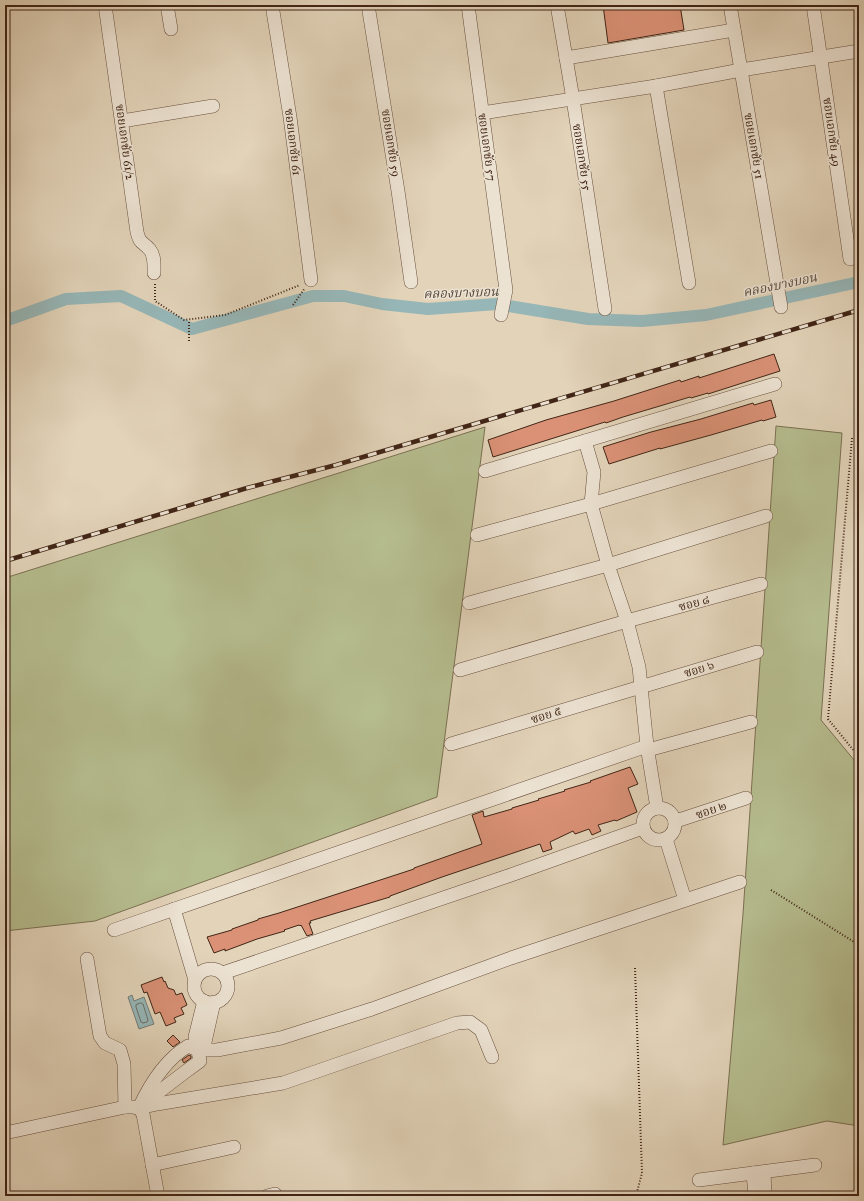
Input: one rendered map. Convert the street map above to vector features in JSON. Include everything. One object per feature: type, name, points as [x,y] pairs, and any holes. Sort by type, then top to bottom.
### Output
[{"type":"street","name":"ซอยเอกชัย 61/2","points":[[105,5],[138,238],[142,244],[150,250],[153,256],[154,273]]},
{"type":"street","points":[[167,5],[171,29]]},
{"type":"street","name":"ซอยเอกชัย 61","points":[[272,5],[290,117],[311,280]]},
{"type":"street","name":"ซอยเอกชัย 59","points":[[368,5],[411,282]]},
{"type":"street","name":"ซอยเอกชัย 57","points":[[468,5],[506,290],[501,315]]},
{"type":"street","name":"ซอยเอกชัย 55","points":[[557,5],[605,309]]},
{"type":"street","name":"ซอยเอกชัย 51","points":[[730,5],[781,307]]},
{"type":"street","name":"ซอยเอกชัย 49","points":[[813,5],[850,259]]},
{"type":"street","points":[[566,58],[734,30]]},
{"type":"street","points":[[482,113],[656,86],[821,56],[859,51]]},
{"type":"street","points":[[656,86],[689,283]]},
{"type":"street","points":[[122,121],[213,106]]},
{"type":"street","points":[[485,471],[775,384]]},
{"type":"street","points":[[585,441],[594,472],[591,504],[608,565],[627,621],[639,667],[648,748],[657,808]]},
{"type":"street","points":[[477,535],[591,504],[771,451]]},
{"type":"street","points":[[469,603],[608,565],[766,516]]},
{"type":"street","name":"ซอย ๘","points":[[460,670],[627,621],[761,584]]},
{"type":"street","name":"ซอย ๖","points":[[641,687],[756,652]]},
{"type":"street","name":"ซอย ๕","points":[[451,744],[641,687]]},
{"type":"street","points":[[114,930],[648,748],[752,722]]},
{"type":"street","name":"ซอย ๒","points":[[676,821],[746,798]]},
{"type":"street","points":[[657,808],[666,809],[674,816],[676,821],[676,827],[673,833],[666,839],[653,839],[648,836],[643,828],[643,820],[645,815],[649,811],[657,808]]},
{"type":"street","points":[[223,973],[643,828]]},
{"type":"street","points":[[666,839],[684,900]]},
{"type":"street","points":[[139,1108],[160,1071],[179,1051],[188,1046],[198,1050],[217,1050],[282,1038],[372,1009],[511,958],[740,882]]},
{"type":"street","points":[[174,909],[196,980]]},
{"type":"street","points":[[87,959],[100,1036],[105,1042],[120,1050],[124,1064],[125,1107]]},
{"type":"street","points":[[212,968],[218,970],[227,977],[227,992],[222,999],[209,1002],[196,994],[194,988],[196,980],[201,972],[206,969],[212,968]]},
{"type":"street","points":[[198,1050],[205,1042],[209,1002]]},
{"type":"street","points":[[5,1133],[125,1107],[139,1108],[283,1083],[457,1023],[470,1022],[481,1030],[492,1057]]},
{"type":"street","points":[[139,1108],[200,1061],[198,1050]]},
{"type":"street","points":[[139,1108],[143,1114],[158,1196]]},
{"type":"street","points":[[152,1165],[234,1147]]},
{"type":"street","points":[[699,1180],[814,1165]]},
{"type":"street","points":[[755,1196],[758,1173]]},
{"type":"street","points":[[758,1173],[766,1196]]},
{"type":"path","points":[[154,273],[155,301],[184,320],[225,315],[311,280]]},
{"type":"path","points":[[293,305],[311,280]]},
{"type":"path","points":[[189,341],[190,320]]},
{"type":"path","points":[[852,438],[828,720],[859,757]]},
{"type":"path","points":[[771,890],[859,945]]},
{"type":"path","points":[[635,968],[642,1173],[636,1196]]},
{"type":"green space","points":[[776,426],[842,433],[821,720],[859,766],[859,1126],[827,1121],[723,1145],[743,914]]},
{"type":"green space","points":[[485,427],[437,797],[95,921],[5,931],[5,578]]},
{"type":"water","points":[[132,995],[134,1001],[144,997],[154,1024],[139,1029],[128,997]]},
{"type":"building","points":[[603,5],[680,5],[684,30],[608,43]]},
{"type":"building","points":[[774,354],[780,371],[708,394],[690,397],[606,423],[605,422],[493,457],[488,440],[546,420],[614,401],[680,380],[681,382],[699,376],[699,378]]},
{"type":"building","points":[[771,400],[776,417],[763,421],[762,420],[660,448],[609,464],[603,447],[753,403],[754,405]]},
{"type":"building","points":[[630,767],[638,784],[628,788],[637,812],[616,821],[598,825],[601,831],[592,835],[589,829],[575,834],[573,831],[550,842],[552,849],[543,852],[540,844],[442,877],[390,897],[310,921],[311,923],[309,923],[313,934],[307,936],[301,925],[299,925],[225,951],[225,949],[214,953],[207,937],[414,869],[482,844],[472,815],[483,811],[484,817],[512,809]]},
{"type":"building","points":[[162,977],[168,988],[174,990],[176,995],[182,993],[187,1005],[181,1008],[184,1014],[174,1018],[176,1022],[166,1026],[160,1012],[155,1014],[147,992],[144,993],[141,985]]},
{"type":"building","points":[[173,1035],[180,1042],[173,1047],[167,1041]]},
{"type":"building","points":[[189,1055],[191,1058],[184,1063],[182,1060]]},
{"type":"waterway","name":"คลองบางบอน","points":[[5,321],[66,299],[121,296],[192,329],[313,296],[344,296],[382,304],[428,309],[497,304],[588,319],[642,321],[706,315],[859,282]]},
{"type":"railway","points":[[5,561],[247,488],[336,465],[859,310]]}]
